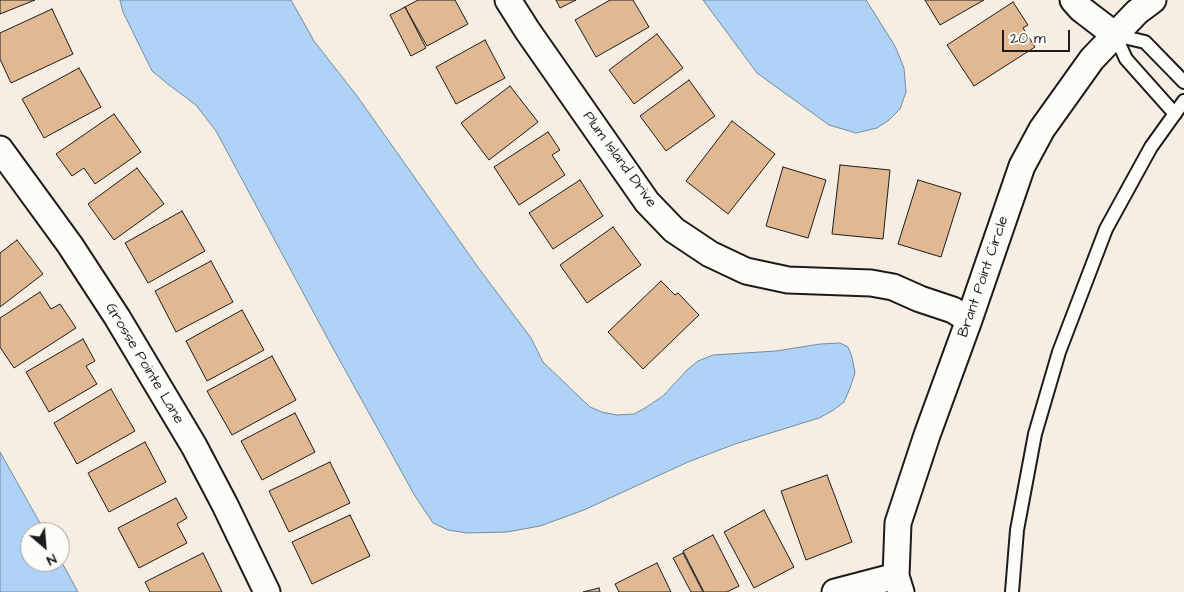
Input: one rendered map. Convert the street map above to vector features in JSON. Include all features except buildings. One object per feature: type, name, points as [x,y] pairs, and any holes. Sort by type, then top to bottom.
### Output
[{"type":"street","name":"Plum Island Drive","points":[[508,0],[647,202],[681,235],[710,254],[746,271],[788,280],[871,283],[893,287],[953,310],[969,320]]},
{"type":"street","points":[[1073,0],[1081,9],[1115,35]]},
{"type":"street","name":"Brant Point Circle","points":[[898,584],[898,523],[1022,166],[1042,129],[1092,59],[1138,12],[1153,0]]},
{"type":"street","name":"Grosse Pointe Lane","points":[[0,148],[70,245],[117,316],[194,446],[267,592]]},
{"type":"street","points":[[835,592],[898,584]]},
{"type":"lane","points":[[1115,35],[1144,42],[1184,82]]},
{"type":"lane","points":[[1115,35],[1126,59],[1175,114]]},
{"type":"lane","points":[[1012,592],[1017,530],[1035,434],[1059,352],[1106,229],[1151,147],[1184,101]]},
{"type":"water","points":[[120,0],[291,0],[314,41],[357,96],[480,270],[531,338],[543,362],[590,407],[617,415],[634,414],[663,396],[698,361],[713,355],[776,351],[840,343],[848,347],[855,373],[844,402],[819,418],[735,444],[688,462],[584,510],[540,526],[507,532],[467,533],[448,530],[433,523],[415,496],[329,341],[216,131],[196,105],[152,71],[123,12]]},
{"type":"water","points":[[703,0],[866,0],[895,46],[904,68],[906,92],[900,109],[877,128],[856,133],[829,125],[757,73]]},
{"type":"water","points":[[0,452],[39,522],[20,522],[20,572],[67,572],[78,592],[0,592]]}]
